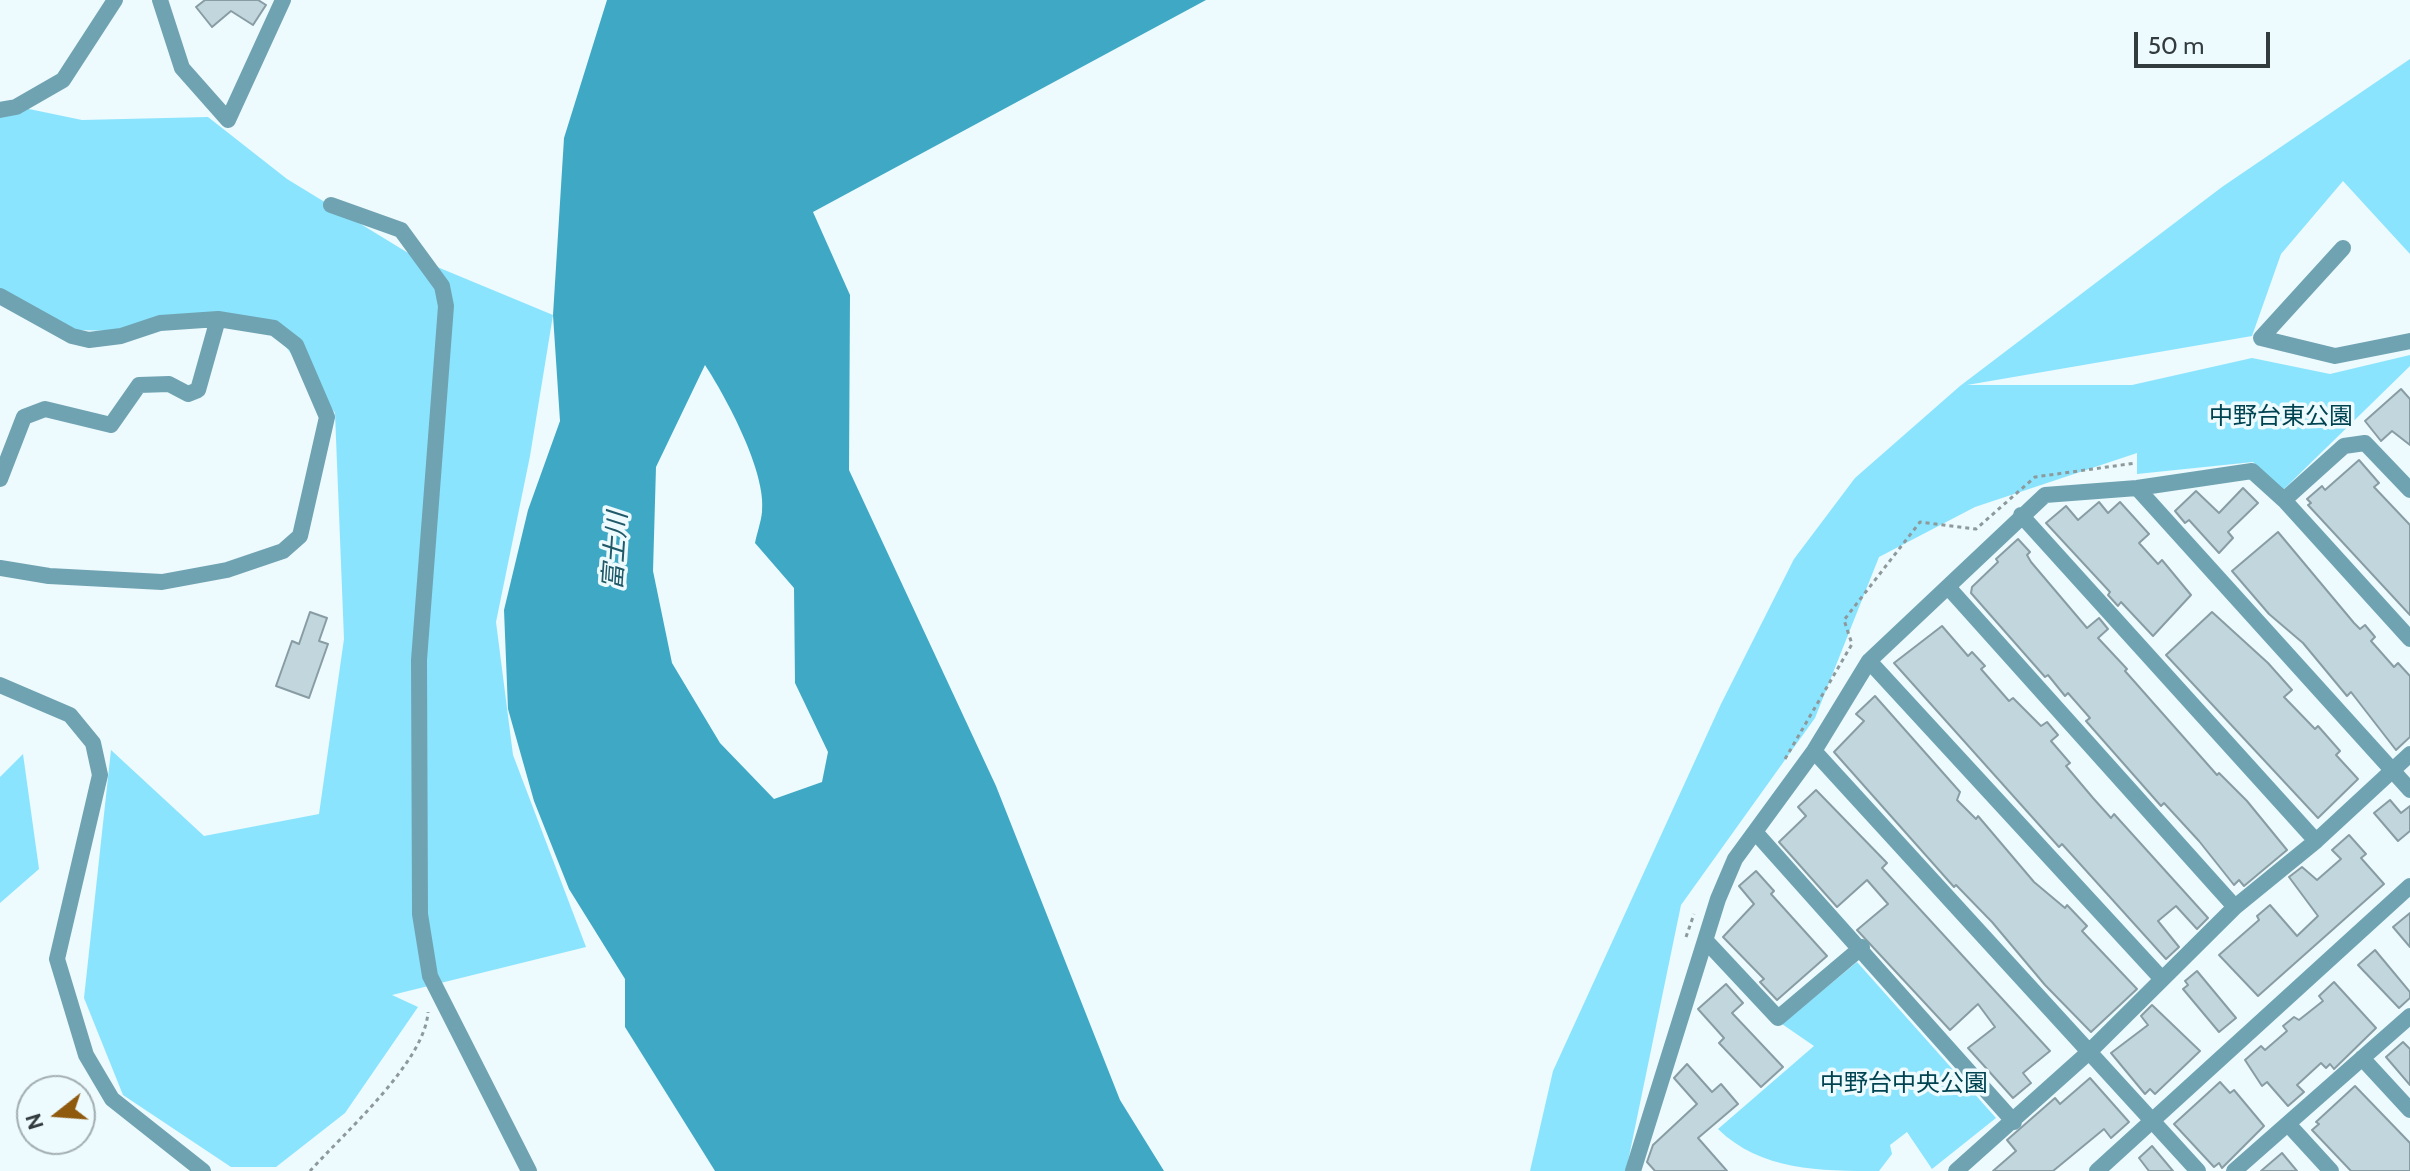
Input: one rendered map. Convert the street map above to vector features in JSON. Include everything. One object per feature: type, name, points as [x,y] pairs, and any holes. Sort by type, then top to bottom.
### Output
[{"type":"street","points":[[0,110],[16,107],[63,80],[115,0]]},
{"type":"street","points":[[160,0],[182,68],[228,120],[283,0]]},
{"type":"street","points":[[331,205],[401,230],[442,286],[446,306],[419,660],[420,914],[430,976],[529,1171]]},
{"type":"street","points":[[2343,248],[2261,338],[2335,356],[2410,341]]},
{"type":"street","points":[[0,296],[72,336],[89,340],[121,336],[160,323],[218,319],[274,328],[296,345],[327,417],[300,536],[283,551],[255,561],[162,582],[49,576],[0,568]]},
{"type":"street","points":[[0,479],[24,417],[45,409],[111,425],[139,385],[169,384],[188,394],[198,390],[218,319]]},
{"type":"street","points":[[2284,500],[2344,446],[2365,443],[2410,490]]},
{"type":"street","points":[[1633,1171],[1735,859],[1814,751],[1869,661],[2045,495],[2137,488],[2252,471],[2284,500],[2410,639]]},
{"type":"street","points":[[2137,488],[2410,790]]},
{"type":"street","points":[[2021,515],[2316,841]]},
{"type":"street","points":[[1948,587],[2235,907]]},
{"type":"street","points":[[1869,661],[2161,978]]},
{"type":"street","points":[[0,685],[70,715],[93,743],[100,775],[57,959],[86,1055],[112,1099],[203,1171]]},
{"type":"street","points":[[1814,751],[2198,1171]]},
{"type":"street","points":[[1956,1171],[2089,1052],[2235,907],[2316,841],[2410,754]]},
{"type":"street","points":[[1756,833],[1862,947],[2014,1122]]},
{"type":"street","points":[[2097,1171],[2410,886]]},
{"type":"street","points":[[1706,941],[1778,1018],[1862,947]]},
{"type":"street","points":[[2234,1171],[2410,1016]]},
{"type":"street","points":[[2362,1058],[2410,1110]]},
{"type":"street","points":[[2288,1124],[2331,1171]]},
{"type":"path","points":[[310,1171],[412,1058],[427,1023],[428,1007]]},
{"type":"green space","name":"中野台東公園","points":[[2410,59],[2410,254],[2343,181],[2281,254],[2252,336],[1967,385],[2132,385],[2252,358],[2330,374],[2410,355],[2410,366],[2283,490],[2253,462],[2137,474],[2137,453],[1975,507],[1879,557],[1815,718],[1681,905],[1626,1171],[1530,1171],[1553,1071],[1721,704],[1794,559],[1855,478],[1960,386],[2222,187]]},
{"type":"green space","points":[[0,103],[82,120],[208,117],[287,179],[418,259],[553,315],[530,456],[496,622],[513,755],[586,947],[392,995],[418,1007],[345,1113],[276,1167],[231,1167],[123,1095],[84,998],[111,750],[204,836],[319,814],[344,639],[335,413],[269,324],[74,330],[0,294]]},
{"type":"green space","points":[[23,754],[39,869],[0,903],[0,777]]},
{"type":"green space","name":"中野台中央公園","points":[[1857,962],[1996,1118],[1932,1169],[1907,1132],[1890,1145],[1892,1154],[1879,1171],[1857,1171],[1813,1169],[1772,1161],[1735,1143],[1718,1129],[1814,1046],[1782,1024]]},
{"type":"water","name":"富士川","points":[[607,0],[1206,0],[813,212],[850,295],[849,470],[996,786],[1120,1100],[1164,1171],[715,1171],[625,1027],[625,979],[569,889],[534,801],[508,709],[504,610],[528,510],[560,421],[553,315],[564,138]],"holes":[[[705,365],[734,415],[758,477],[762,512],[755,543],[794,588],[795,683],[828,752],[822,782],[774,799],[720,743],[672,663],[653,571],[656,467]]]},
{"type":"building","points":[[205,0],[258,0],[266,5],[253,25],[231,11],[212,27],[196,7]]},
{"type":"building","points":[[2401,389],[2410,399],[2410,445],[2392,431],[2381,441],[2365,421]]},
{"type":"building","points":[[2359,460],[2379,483],[2374,487],[2410,525],[2410,615],[2308,505],[2311,503],[2307,499],[2322,486],[2325,490]]},
{"type":"building","points":[[2243,488],[2258,503],[2228,532],[2233,538],[2219,553],[2189,520],[2185,523],[2175,511],[2196,491],[2219,513]]},
{"type":"building","points":[[2099,502],[2108,513],[2120,502],[2149,534],[2139,543],[2158,564],[2162,560],[2191,595],[2153,636],[2121,602],[2118,606],[2108,595],[2110,592],[2046,523],[2066,506],[2078,520]]},
{"type":"building","points":[[2278,532],[2354,623],[2360,629],[2365,625],[2375,637],[2371,641],[2394,667],[2398,663],[2410,676],[2410,737],[2396,750],[2351,692],[2347,696],[2303,643],[2269,614],[2232,571]]},
{"type":"building","points":[[2018,539],[2030,552],[2027,555],[2031,562],[2087,628],[2099,618],[2108,629],[2098,638],[2217,775],[2219,773],[2247,801],[2287,850],[2244,886],[2239,880],[2234,885],[2199,841],[2164,803],[2161,806],[2086,721],[2090,718],[2068,693],[2065,696],[2048,675],[2045,677],[1971,593],[1972,587],[1998,562],[1996,559]]},
{"type":"building","points":[[310,612],[327,618],[319,641],[328,644],[309,698],[276,686],[292,641],[299,644]]},
{"type":"building","points":[[2212,612],[2268,663],[2292,690],[2284,697],[2315,729],[2318,726],[2340,751],[2336,755],[2358,779],[2318,818],[2166,655]]},
{"type":"building","points":[[1942,626],[1968,656],[1972,652],[1985,666],[1981,669],[2009,701],[2013,698],[2041,726],[2047,722],[2058,735],[2051,741],[2070,763],[2066,766],[2111,818],[2114,814],[2208,918],[2197,929],[2176,906],[2158,921],[2179,947],[2166,959],[2062,844],[2059,847],[1894,663]]},
{"type":"building","points":[[1875,696],[1960,792],[1957,800],[1976,819],[1978,816],[2034,882],[2065,908],[2067,905],[2087,926],[2082,931],[2137,989],[2091,1032],[2045,985],[1992,922],[1956,885],[1954,887],[1834,752],[1864,721],[1856,714]]},
{"type":"building","points":[[1816,790],[1887,863],[1882,868],[2050,1051],[2023,1073],[2031,1083],[2013,1098],[1968,1048],[1995,1027],[1978,1004],[1950,1030],[1857,930],[1888,904],[1867,880],[1837,907],[1779,842],[1806,816],[1798,807]]},
{"type":"building","points":[[2390,800],[2401,813],[2410,806],[2410,831],[2398,841],[2374,813]]},
{"type":"building","points":[[2349,835],[2366,854],[2361,858],[2384,884],[2258,996],[2219,955],[2259,920],[2257,916],[2270,905],[2297,936],[2318,916],[2289,877],[2302,867],[2317,880],[2341,859],[2332,850]]},
{"type":"building","points":[[1756,871],[1774,891],[1771,894],[1827,956],[1777,1000],[1760,982],[1764,979],[1723,937],[1754,904],[1739,886]]},
{"type":"building","points":[[2410,913],[2410,947],[2393,927]]},
{"type":"building","points":[[2375,950],[2410,992],[2410,998],[2399,1008],[2358,965]]},
{"type":"building","points":[[2197,971],[2236,1018],[2219,1032],[2183,989],[2188,985],[2185,981]]},
{"type":"building","points":[[2334,982],[2376,1028],[2334,1069],[2330,1064],[2326,1068],[2321,1063],[2297,1085],[2304,1092],[2288,1106],[2267,1082],[2262,1086],[2245,1060],[2261,1046],[2265,1050],[2287,1031],[2283,1026],[2294,1017],[2299,1020],[2323,1001],[2319,996]]},
{"type":"building","points":[[1726,984],[1743,1003],[1732,1013],[1783,1067],[1761,1087],[1719,1043],[1724,1038],[1698,1009]]},
{"type":"building","points":[[2152,1005],[2200,1051],[2155,1094],[2150,1089],[2145,1094],[2111,1053],[2148,1025],[2141,1016]]},
{"type":"building","points":[[2403,1042],[2410,1049],[2410,1085],[2386,1057]]},
{"type":"building","points":[[1687,1064],[1712,1092],[1721,1084],[1738,1104],[1698,1138],[1727,1171],[1655,1171],[1647,1162],[1653,1145],[1697,1104],[1674,1078]]},
{"type":"building","points":[[2090,1078],[2129,1122],[2111,1138],[2104,1129],[2053,1171],[1993,1171],[2016,1151],[2007,1140],[2055,1098],[2060,1104]]},
{"type":"building","points":[[2220,1082],[2230,1093],[2234,1090],[2264,1126],[2222,1168],[2219,1163],[2214,1167],[2174,1124]]},
{"type":"building","points":[[2355,1086],[2410,1143],[2410,1171],[2351,1171],[2312,1130],[2319,1124],[2316,1122]]},
{"type":"building","points":[[2152,1146],[2173,1171],[2149,1171],[2139,1158]]},
{"type":"building","points":[[2282,1153],[2297,1171],[2261,1171]]}]
